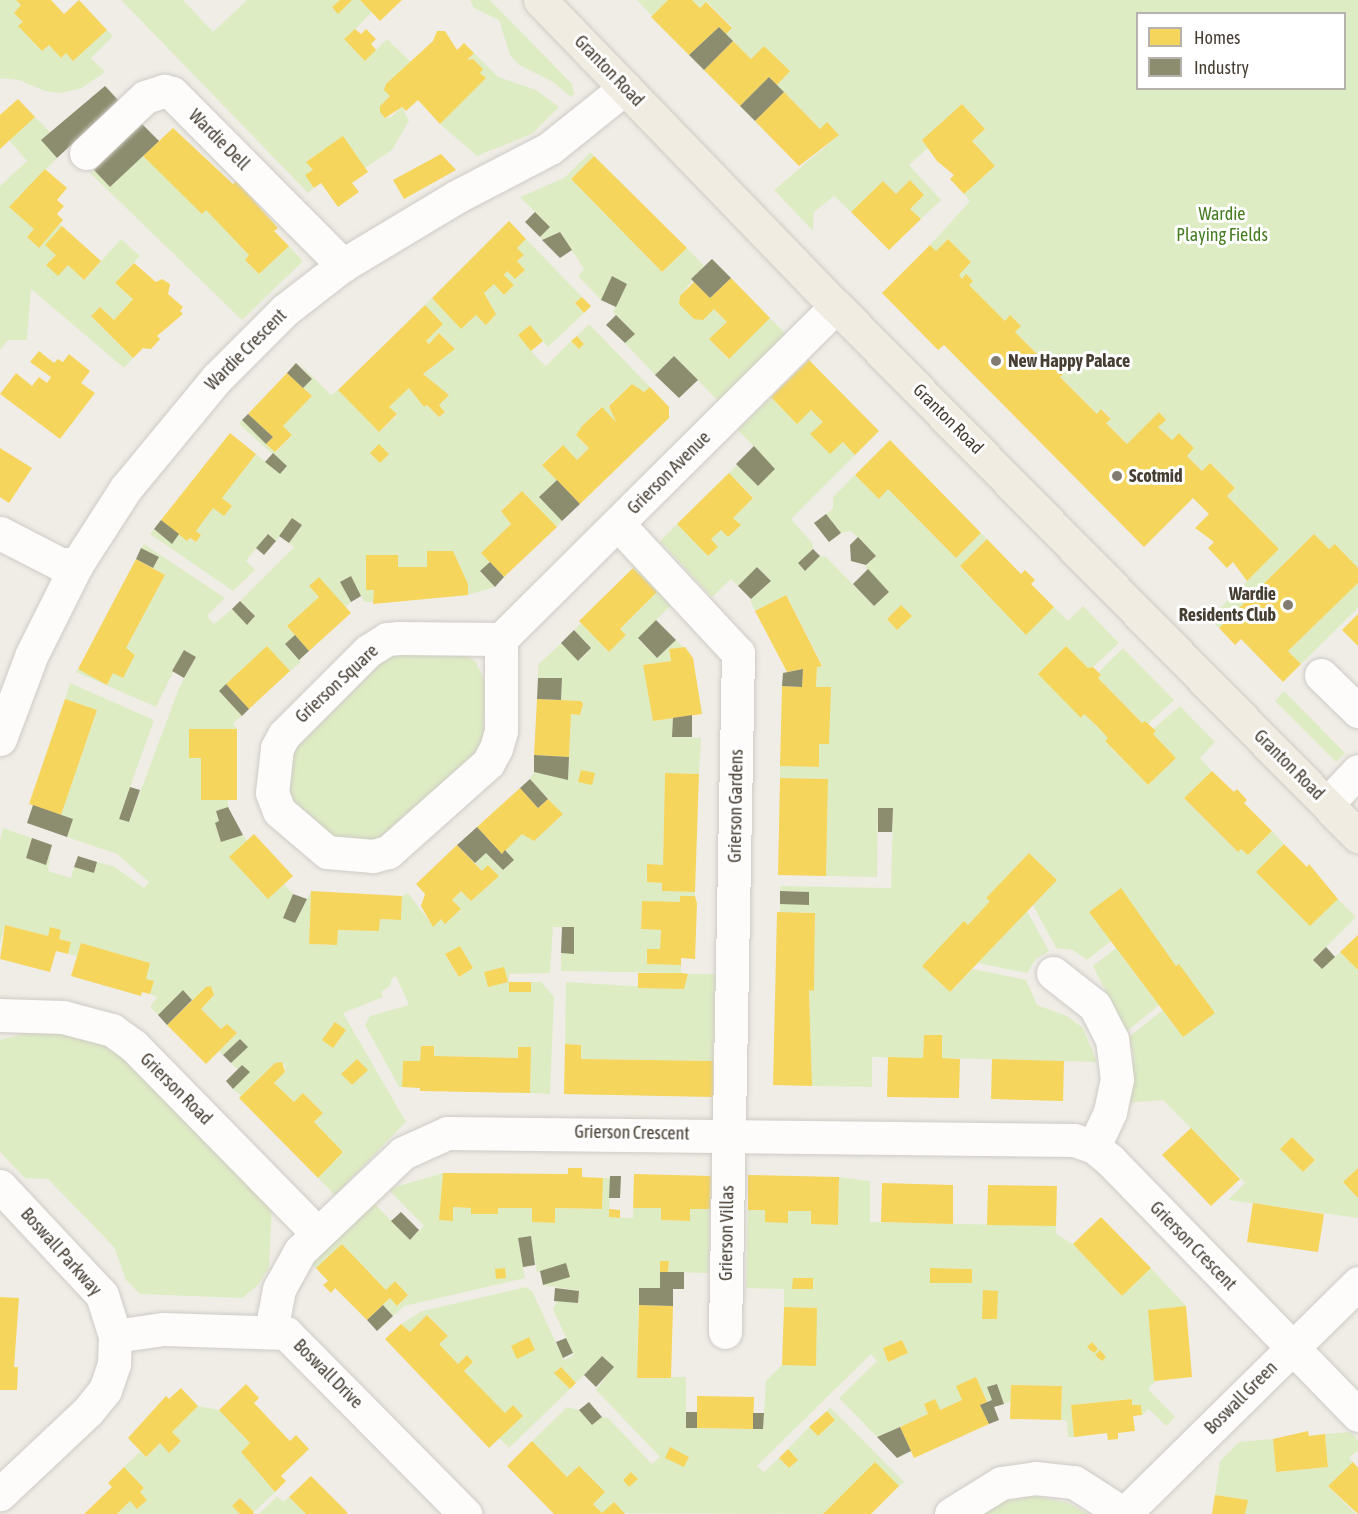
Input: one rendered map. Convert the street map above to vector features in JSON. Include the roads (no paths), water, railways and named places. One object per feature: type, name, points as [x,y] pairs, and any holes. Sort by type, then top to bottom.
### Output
[{"type":"main road","name":"Granton Road","points":[[540,0],[836,306],[1358,836]]},
{"type":"street","name":"Wardie Crescent","points":[[0,739],[32,654],[77,564],[111,508],[183,415],[264,330],[343,264],[456,197],[550,148],[625,88]]},
{"type":"street","name":"Wardie Dell","points":[[86,153],[145,97],[164,91],[172,93],[343,264]]},
{"type":"street","name":"Grierson Avenue","points":[[501,639],[836,306]]},
{"type":"street","name":"Grierson Gardens","points":[[618,524],[738,652],[728,1134]]},
{"type":"street","points":[[0,533],[60,564],[77,564]]},
{"type":"street","name":"Grierson Square","points":[[399,638],[501,639],[501,731],[488,763],[388,852],[373,856],[327,852],[279,811],[272,793],[277,748],[284,735],[376,644],[399,638]]},
{"type":"street","points":[[1321,675],[1358,711]]},
{"type":"street","points":[[1326,804],[1358,771]]},
{"type":"street","points":[[1053,973],[1095,1006],[1112,1039],[1117,1079],[1110,1112],[1094,1147]]},
{"type":"street","name":"Grierson Road","points":[[0,1015],[63,1017],[112,1030],[134,1046],[317,1233]]},
{"type":"street","name":"Grierson Crescent","points":[[271,1331],[279,1289],[290,1265],[317,1233],[403,1153],[447,1133],[728,1134],[1074,1140],[1094,1147],[1358,1415]]},
{"type":"street","name":"Grierson Villas","points":[[725,1332],[728,1134]]},
{"type":"street","name":"Boswall Parkway","points":[[0,1186],[102,1295],[115,1336],[114,1364],[105,1390],[87,1412],[0,1494]]},
{"type":"street","name":"Boswall Green","points":[[951,1514],[1001,1483],[1035,1478],[1074,1482],[1124,1514],[1358,1283]]},
{"type":"street","name":"Boswall Drive","points":[[115,1336],[163,1329],[286,1333],[296,1340],[465,1514]]},
{"type":"place","name":"New Happy Palace","points":[[996,361]]},
{"type":"place","name":"Scotmid","points":[[1117,476]]},
{"type":"place","name":"Wardie Residents Club","points":[[1288,605]]},
{"type":"park label","name":"Wardie Playing Fields","points":[[1222,225]]}]
